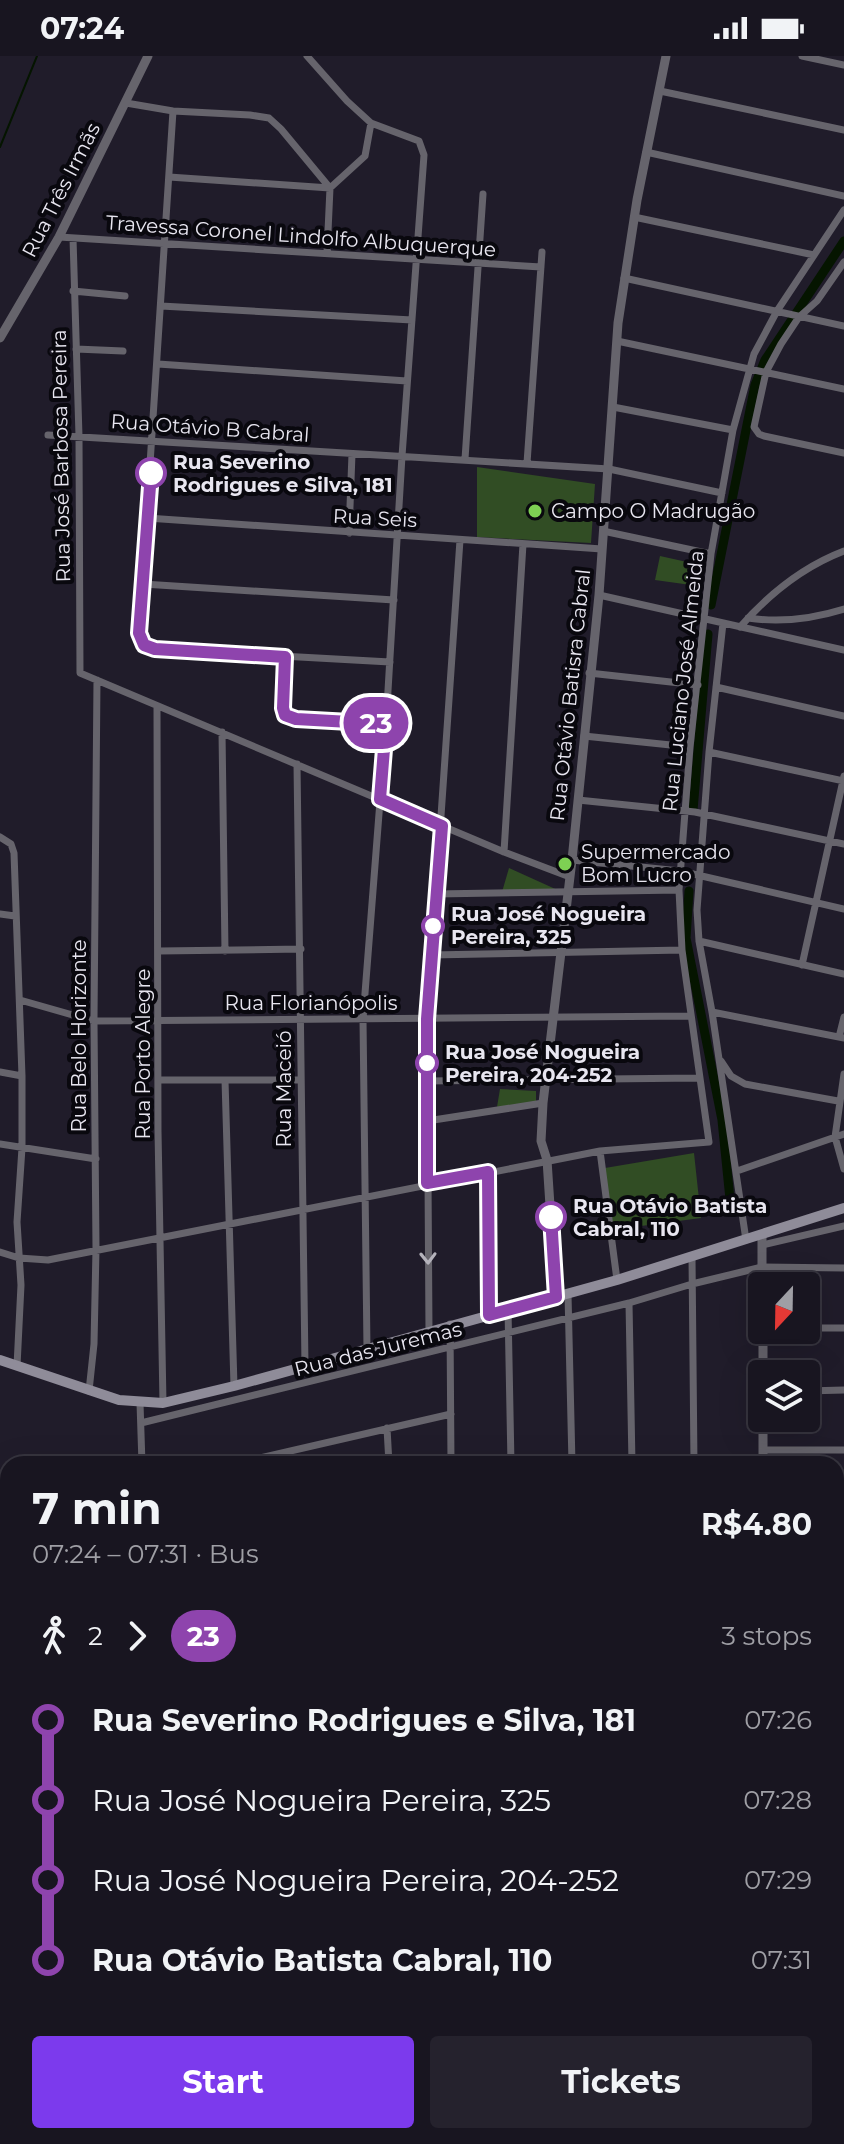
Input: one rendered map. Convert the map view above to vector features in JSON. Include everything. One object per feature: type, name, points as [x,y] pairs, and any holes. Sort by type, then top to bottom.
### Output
[{"type":"main road","points":[[0,1360],[119,1400],[163,1403],[568,1294],[746,1240],[762,1240],[844,1208]]},
{"type":"street","name":"Rua Três Irmãs","points":[[0,338],[59,237],[148,56]]},
{"type":"street","points":[[307,56],[371,123],[419,141],[424,155],[363,1019],[367,1349]]},
{"type":"street","name":"Rua Otávio Batisra Cabral","points":[[556,1297],[547,1160],[541,1141],[543,1103],[599,595],[624,278],[666,56]]},
{"type":"street","points":[[802,56],[844,65]]},
{"type":"street","points":[[660,91],[844,130]]},
{"type":"street","points":[[126,103],[173,111],[269,118],[330,188],[327,253]]},
{"type":"street","points":[[173,111],[139,633],[144,645],[155,649],[390,662]]},
{"type":"street","points":[[169,177],[330,188],[365,156],[371,123]]},
{"type":"street","points":[[646,152],[844,196]]},
{"type":"street","points":[[465,459],[483,194]]},
{"type":"street","name":"Rua Luciano José Almeida","points":[[600,1151],[709,1142],[682,950],[679,890],[690,747],[711,554],[733,430],[750,368],[764,333],[844,210]]},
{"type":"street","points":[[634,217],[814,255]]},
{"type":"street","name":"Travessa Coronel Lindolfo Albuquerque","points":[[59,237],[541,267]]},
{"type":"street","name":"Rua José Barbosa Pereira","points":[[73,238],[79,436],[80,673],[97,680]]},
{"type":"street","points":[[527,463],[542,252]]},
{"type":"street","points":[[844,262],[812,308],[799,317],[781,344],[766,372],[754,420],[759,434],[844,453]]},
{"type":"street","points":[[624,278],[844,326]]},
{"type":"street","points":[[73,291],[125,296]]},
{"type":"street","points":[[161,306],[412,320]]},
{"type":"street","points":[[617,341],[844,389]]},
{"type":"street","points":[[76,349],[123,351]]},
{"type":"street","points":[[158,364],[407,381]]},
{"type":"street","points":[[613,407],[733,430]]},
{"type":"street","name":"Rua Otávio B Cabral","points":[[48,435],[609,469],[722,493]]},
{"type":"street","points":[[349,533],[352,454]]},
{"type":"street","name":"Rua Seis","points":[[147,518],[602,549]]},
{"type":"street","points":[[603,531],[711,554]]},
{"type":"street","points":[[429,1332],[427,1019],[460,540]]},
{"type":"street","points":[[504,852],[523,544]]},
{"type":"street","points":[[740,627],[796,575],[844,551]]},
{"type":"street","points":[[143,584],[394,600]]},
{"type":"street","points":[[599,595],[844,650]]},
{"type":"street","points":[[748,618],[772,621],[814,618],[844,609]]},
{"type":"street","name":"Rua Luciano José Almeida","points":[[723,623],[699,877],[699,941],[746,1240]]},
{"type":"street","points":[[285,657],[283,712],[296,719],[386,724]]},
{"type":"street","points":[[589,673],[698,685]]},
{"type":"street","points":[[97,680],[570,877]]},
{"type":"street","name":"Rua Belo Horizonte","points":[[89,1391],[94,1344],[96,1249],[94,1021],[97,680]]},
{"type":"street","points":[[716,687],[844,716]]},
{"type":"street","name":"Rua Porto Alegre","points":[[157,706],[163,1403]]},
{"type":"street","points":[[222,732],[225,951]]},
{"type":"street","points":[[584,736],[690,747]]},
{"type":"street","points":[[709,752],[844,779],[802,965]]},
{"type":"street","name":"Rua Maceió","points":[[297,764],[305,1366]]},
{"type":"street","points":[[578,800],[706,814],[844,844]]},
{"type":"street","points":[[0,837],[11,844],[14,853],[20,1000],[22,1148],[17,1222],[21,1285],[17,1366]]},
{"type":"street","points":[[572,860],[680,871],[844,909]]},
{"type":"street","points":[[436,894],[679,890]]},
{"type":"street","points":[[0,914],[15,916]]},
{"type":"street","points":[[699,941],[844,974]]},
{"type":"street","points":[[159,951],[301,949]]},
{"type":"street","points":[[431,955],[682,950]]},
{"type":"street","name":"Rua Florianópolis","points":[[20,1000],[94,1021],[690,1016]]},
{"type":"street","points":[[712,1012],[841,1038],[844,1017]]},
{"type":"street","points":[[718,1057],[731,1076],[745,1084],[838,1101]]},
{"type":"street","points":[[0,1072],[22,1076]]},
{"type":"street","points":[[844,1074],[835,1137],[844,1169]]},
{"type":"street","points":[[427,1081],[699,1078]]},
{"type":"street","points":[[158,1080],[300,1080]]},
{"type":"street","points":[[225,1080],[234,1386]]},
{"type":"street","points":[[427,1121],[543,1103]]},
{"type":"street","points":[[737,1171],[844,1134]]},
{"type":"street","points":[[0,1144],[96,1159]]},
{"type":"street","points":[[0,1252],[19,1258],[48,1260],[600,1151],[617,1280]]},
{"type":"street","points":[[488,1172],[489,1315]]},
{"type":"street","points":[[762,1272],[762,1240],[844,1226]]},
{"type":"street","points":[[692,1257],[694,1456]]},
{"type":"street","name":"Rua das Juremas","points":[[141,1423],[570,1318],[762,1267],[844,1268]]},
{"type":"street","points":[[568,1294],[572,1456]]},
{"type":"street","points":[[629,1303],[632,1456]]},
{"type":"street","points":[[508,1309],[511,1456]]},
{"type":"street","points":[[450,1324],[451,1456]]},
{"type":"street","points":[[820,1328],[844,1328]]},
{"type":"street","points":[[820,1391],[844,1390]]},
{"type":"street","points":[[140,1403],[142,1456]]},
{"type":"street","points":[[268,1456],[451,1414]]},
{"type":"street","points":[[387,1428],[389,1456]]},
{"type":"street","points":[[763,1432],[763,1456]]},
{"type":"street","points":[[763,1450],[844,1450]]},
{"type":"green space","name":"Campo O Madrugão","points":[[477,467],[595,484],[591,543],[477,537]]},
{"type":"green space","points":[[660,556],[696,564],[691,585],[655,580]]},
{"type":"green space","points":[[509,868],[562,892],[502,892]]},
{"type":"green space","points":[[500,1089],[536,1091],[536,1102],[497,1107]]},
{"type":"green space","points":[[694,1153],[701,1218],[611,1230],[605,1168]]},
{"type":"waterway","points":[[0,147],[37,56]]},
{"type":"waterway","points":[[711,605],[755,385],[765,360],[844,241]]},
{"type":"waterway","points":[[693,810],[708,634]]},
{"type":"waterway","points":[[689,891],[686,938],[722,1120],[730,1199]]},
{"type":"bus line","name":"23","points":[[151,473],[139,633],[144,645],[155,649],[285,657],[285,715],[296,719],[386,724],[380,799],[442,826],[427,1019],[427,1183],[488,1172],[489,1315],[556,1297],[551,1217]]},
{"type":"place","name":"Rua Severino Rodrigues e Silva, 181","points":[[151,473]]},
{"type":"place","name":"Campo O Madrugão","points":[[535,511]]},
{"type":"place","name":"Supermercado Bom Lucro","points":[[565,864]]},
{"type":"place","name":"Rua José Nogueira Pereira, 325","points":[[433,926]]},
{"type":"place","name":"Rua José Nogueira Pereira, 204-252","points":[[427,1063]]},
{"type":"place","name":"Rua Otávio Batista Cabral, 110","points":[[551,1217]]}]
